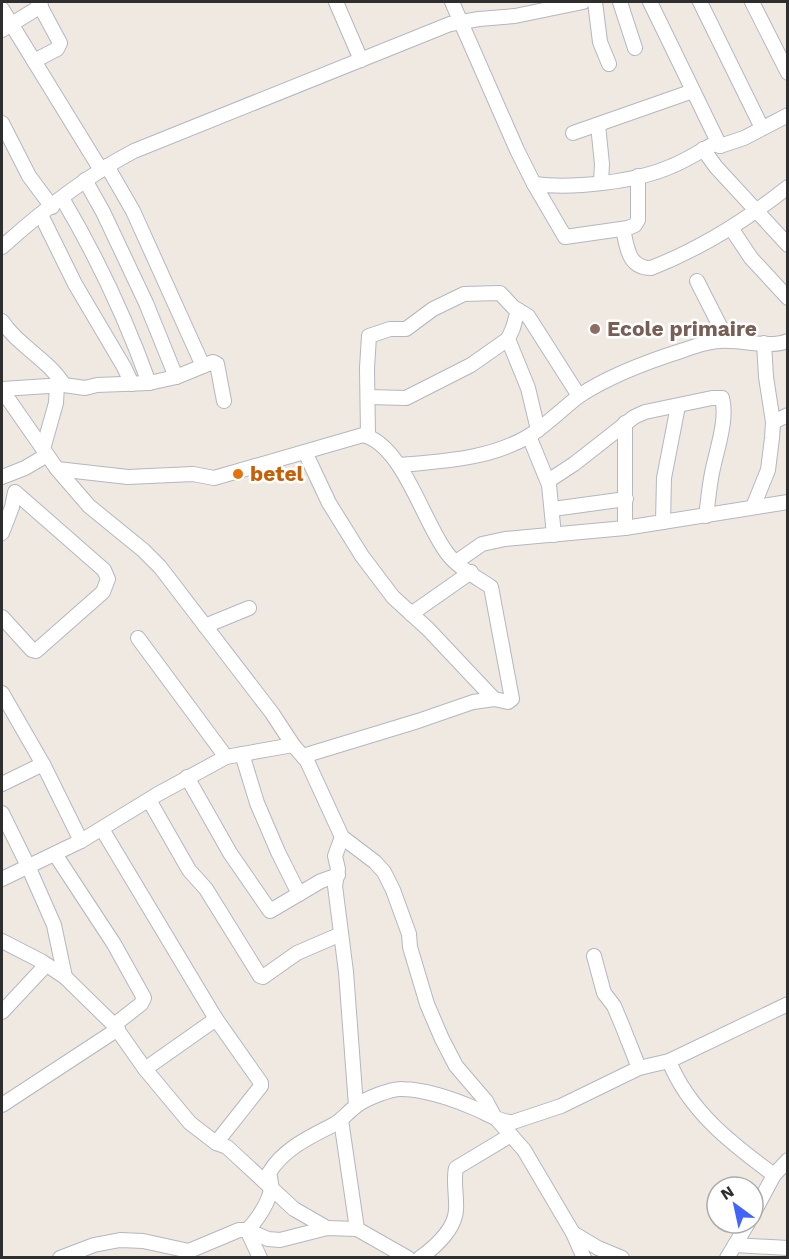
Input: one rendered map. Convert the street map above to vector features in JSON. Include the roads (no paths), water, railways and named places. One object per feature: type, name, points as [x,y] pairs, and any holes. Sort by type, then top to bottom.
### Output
[{"type":"street","points":[[336,2],[361,60]]},
{"type":"street","points":[[452,2],[534,184],[565,237],[632,226],[638,220],[639,176]]},
{"type":"street","points":[[2,247],[86,180],[135,152],[450,24],[515,16],[583,2]]},
{"type":"street","points":[[595,2],[600,42],[609,64]]},
{"type":"street","points":[[620,2],[635,48]]},
{"type":"street","points":[[650,2],[720,146]]},
{"type":"street","points":[[700,2],[762,128]]},
{"type":"street","points":[[752,2],[788,73]]},
{"type":"street","points":[[6,27],[40,4],[60,45],[57,49],[34,61]]},
{"type":"street","points":[[2,9],[6,27],[34,61],[134,211],[203,366]]},
{"type":"street","points":[[573,133],[693,91]]},
{"type":"street","points":[[534,184],[563,186],[639,176],[673,165],[714,144],[720,146],[744,138],[788,115]]},
{"type":"street","points":[[2,123],[29,176],[52,207],[96,258],[149,383]]},
{"type":"street","points":[[598,125],[603,164],[601,182]]},
{"type":"street","points":[[703,149],[788,245]]},
{"type":"street","points":[[86,180],[146,303],[176,377]]},
{"type":"street","points":[[623,229],[632,261],[638,266],[647,268],[677,257],[731,228],[788,187]]},
{"type":"street","points":[[52,207],[61,258],[132,384]]},
{"type":"street","points":[[731,228],[750,258],[788,298]]},
{"type":"street","points":[[697,281],[727,340]]},
{"type":"street","points":[[368,436],[368,342],[370,335],[390,329],[406,329],[433,309],[464,294],[500,293],[528,316],[579,396]]},
{"type":"street","points":[[368,397],[408,397],[471,365],[508,339],[518,310]]},
{"type":"street","points":[[2,321],[15,337],[49,366],[60,385],[45,452],[5,476],[15,492],[104,570],[108,579],[103,592],[36,651],[2,617]]},
{"type":"street","points":[[508,339],[528,388],[534,433],[548,481],[553,509],[554,535]]},
{"type":"street","points":[[400,465],[495,451],[534,433],[579,396],[600,384],[683,350],[727,340],[779,344],[788,341]]},
{"type":"street","points":[[753,507],[768,470],[773,422],[766,377],[764,343]]},
{"type":"street","points":[[2,389],[60,385],[85,388],[97,385],[149,383],[176,377],[213,362],[216,363],[224,401]]},
{"type":"street","points":[[2,389],[57,469],[89,506],[143,550],[160,567],[311,767],[342,837],[375,861],[384,872],[409,934],[410,947],[434,1024],[456,1066],[486,1101],[494,1116],[524,1150],[573,1233],[584,1257]]},
{"type":"street","points":[[548,481],[574,464],[625,423],[645,412],[712,398],[723,400],[719,440],[712,470],[706,516]]},
{"type":"street","points":[[663,522],[664,478],[678,406]]},
{"type":"street","points":[[773,422],[788,415]]},
{"type":"street","points":[[625,423],[625,528]]},
{"type":"street","points":[[2,879],[81,841],[187,777],[226,757],[298,751],[418,721],[462,705],[494,699],[508,702],[512,699],[490,587],[446,553],[400,465],[368,436],[349,438],[214,478],[193,474],[128,477],[57,469]]},
{"type":"street","points":[[305,452],[329,503],[362,556],[393,597],[428,629],[494,699]]},
{"type":"street","points":[[2,533],[15,492]]},
{"type":"street","points":[[553,509],[626,499]]},
{"type":"street","points":[[456,562],[486,543],[529,535],[554,535],[625,528],[788,502]]},
{"type":"street","points":[[411,614],[471,572]]},
{"type":"street","points":[[205,626],[249,608]]},
{"type":"street","points":[[138,638],[226,757]]},
{"type":"street","points":[[2,693],[43,764],[81,841]]},
{"type":"street","points":[[242,754],[256,803],[299,894]]},
{"type":"street","points":[[2,784],[43,764]]},
{"type":"street","points":[[187,777],[230,853],[268,910],[272,911],[321,881],[338,875]]},
{"type":"street","points":[[149,800],[191,872],[206,889],[261,976],[297,952],[341,934]]},
{"type":"street","points":[[2,813],[56,932],[65,977]]},
{"type":"street","points":[[102,829],[216,1019],[261,1086],[216,1143]]},
{"type":"street","points":[[342,837],[335,856],[338,875],[335,886],[356,1106]]},
{"type":"street","points":[[2,1105],[116,1027],[141,1004],[144,998],[114,944],[55,854]]},
{"type":"street","points":[[2,940],[65,977],[116,1027],[145,1069],[190,1123],[216,1143],[227,1147],[294,1209],[327,1228]]},
{"type":"street","points":[[594,956],[602,989],[622,1025],[639,1068]]},
{"type":"street","points":[[2,1012],[46,964]]},
{"type":"street","points":[[247,1230],[255,1223],[272,1189],[269,1173],[280,1158],[308,1138],[341,1120],[356,1106],[382,1093],[402,1088],[439,1096],[510,1123],[561,1106],[639,1068],[669,1060],[788,1005]]},
{"type":"street","points":[[145,1069],[216,1019]]},
{"type":"street","points":[[669,1060],[681,1083],[709,1122],[774,1175]]},
{"type":"street","points":[[341,1120],[357,1229]]},
{"type":"street","points":[[420,1257],[440,1240],[453,1222],[456,1213],[456,1168],[511,1136]]},
{"type":"street","points":[[765,1192],[774,1175],[788,1160]]},
{"type":"street","points":[[60,1257],[94,1245],[120,1240],[143,1241],[184,1254],[233,1232],[247,1230],[268,1239],[280,1240],[327,1228],[357,1229],[408,1257]]},
{"type":"street","points":[[247,1230],[260,1257]]},
{"type":"street","points":[[573,1233],[598,1248],[622,1257]]},
{"type":"street","points":[[727,1257],[741,1235]]},
{"type":"street","points":[[735,1245],[788,1248]]},
{"type":"place","name":"Ecole primaire","points":[[595,329]]},
{"type":"place","name":"betel","points":[[238,474]]}]
